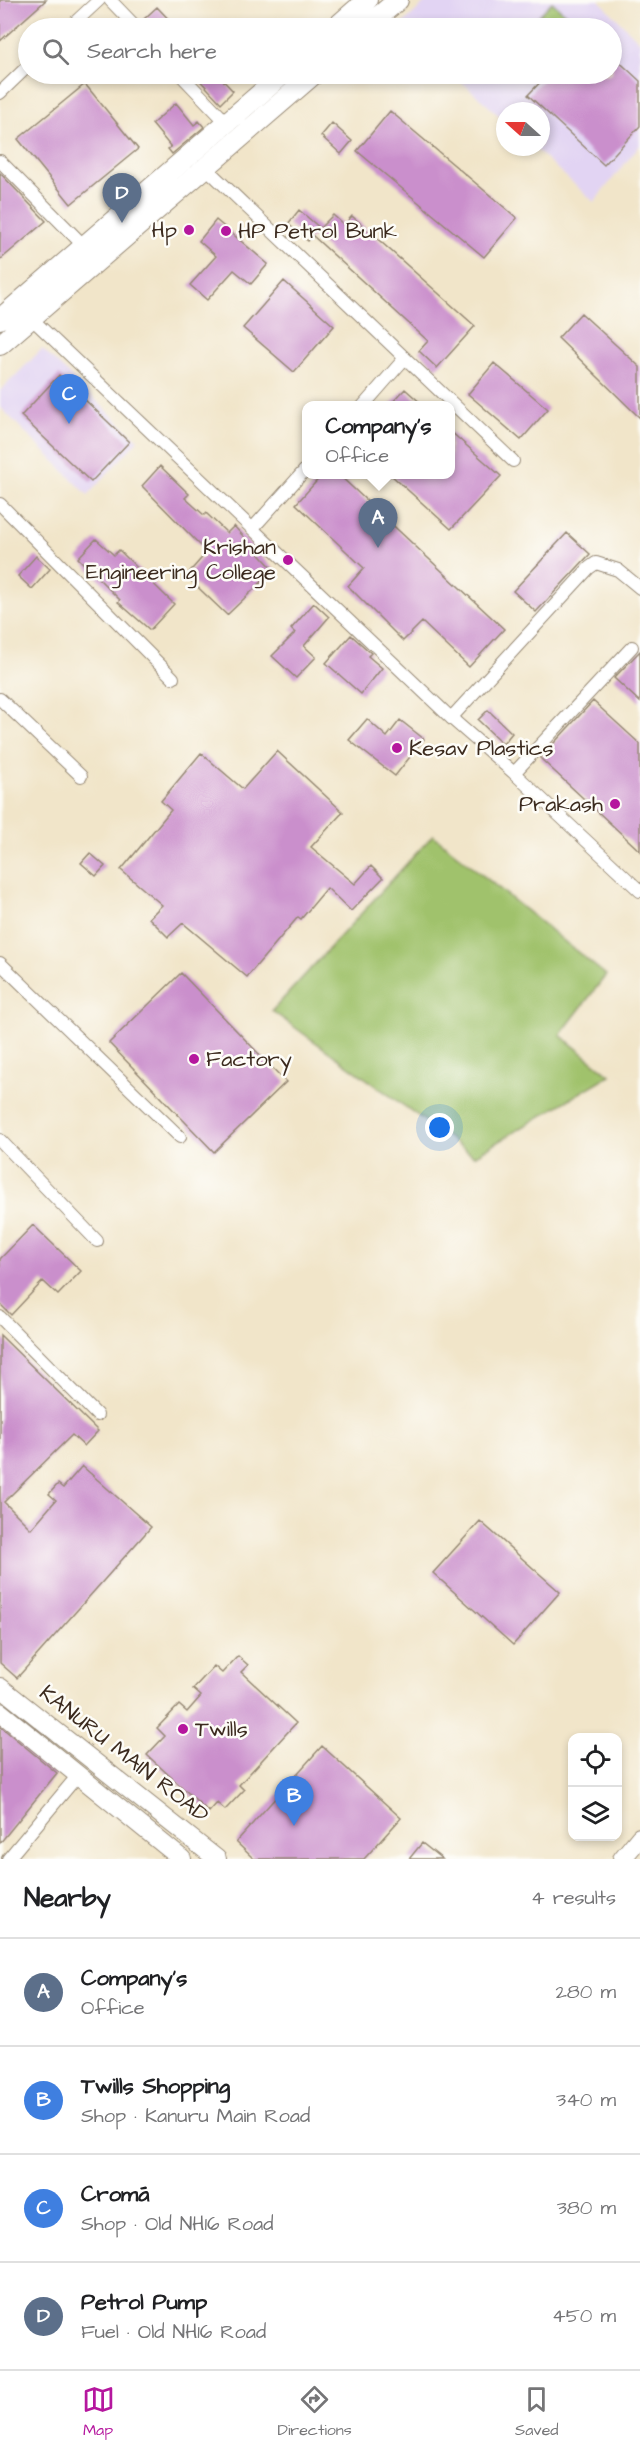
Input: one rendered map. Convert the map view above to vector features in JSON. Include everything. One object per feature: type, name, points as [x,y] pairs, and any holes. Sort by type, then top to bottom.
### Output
[{"type":"main road","points":[[346,18],[368,0]]},
{"type":"main road","points":[[377,18],[398,0]]},
{"type":"main road","points":[[0,319],[270,84]]},
{"type":"main road","points":[[0,345],[303,84]]},
{"type":"main road","name":"KANURU MAIN ROAD","points":[[0,1687],[217,1859]]},
{"type":"main road","name":"KANURU MAIN ROAD","points":[[0,1712],[182,1859]]},
{"type":"main road","points":[[622,1859],[640,1837]]},
{"type":"street","points":[[80,18],[99,0]]},
{"type":"street","points":[[110,0],[127,18]]},
{"type":"street","points":[[0,93],[18,76]]},
{"type":"street","points":[[190,84],[226,122]]},
{"type":"street","points":[[0,160],[85,247]]},
{"type":"street","points":[[206,168],[450,401]]},
{"type":"street","points":[[31,318],[451,718],[514,772],[640,891]]},
{"type":"street","points":[[367,401],[405,358]]},
{"type":"street","points":[[455,406],[513,461]]},
{"type":"street","points":[[253,528],[302,473]]},
{"type":"street","points":[[0,504],[172,678]]},
{"type":"street","points":[[451,718],[588,568],[596,563],[609,566],[640,588]]},
{"type":"street","points":[[514,772],[632,647]]},
{"type":"street","points":[[0,699],[81,776]]},
{"type":"street","points":[[0,963],[180,1137]]},
{"type":"street","points":[[0,1140],[97,1241]]},
{"type":"street","points":[[0,1317],[98,1415]]},
{"type":"street","points":[[8,1859],[78,1774]]},
{"type":"shaded area","points":[[428,0],[599,0],[617,18],[409,18]]},
{"type":"shaded area","points":[[622,24],[640,42],[640,145],[594,202],[543,156],[550,156],[550,102],[496,102],[496,113],[464,84],[622,84]]},
{"type":"shaded area","points":[[42,349],[138,440],[88,495],[0,407],[0,391]]},
{"type":"green space","points":[[552,2],[570,18],[537,18]]},
{"type":"green space","points":[[433,835],[606,975],[560,1035],[610,1075],[474,1156],[272,1011]]},
{"type":"building","points":[[0,0],[46,0],[26,18],[18,18],[18,25],[0,41]]},
{"type":"building","points":[[157,7],[167,18],[145,18]]},
{"type":"building","points":[[622,64],[640,81],[640,126],[604,165],[550,115],[550,102],[536,102],[528,95],[538,84],[622,84]]},
{"type":"building","points":[[85,84],[138,149],[71,204],[18,139]]},
{"type":"building","points":[[203,84],[226,84],[233,91],[221,103]]},
{"type":"building","points":[[176,103],[194,125],[199,121],[204,127],[172,154],[168,149],[171,147],[152,124]]},
{"type":"building","points":[[390,111],[517,218],[484,257],[357,151]]},
{"type":"building","points":[[332,123],[352,141],[341,154],[321,136]]},
{"type":"building","points":[[0,173],[46,221],[0,260]]},
{"type":"building","points":[[299,210],[320,228],[333,215],[344,225],[352,216],[475,326],[437,368],[419,351],[428,341],[313,236],[308,241],[288,224]]},
{"type":"building","points":[[216,220],[268,264],[251,284],[234,270],[207,300],[190,285],[216,256],[199,241]]},
{"type":"building","points":[[284,281],[334,326],[294,372],[243,328]]},
{"type":"building","points":[[581,313],[640,367],[640,418],[558,338]]},
{"type":"building","points":[[494,363],[548,409],[521,440],[468,394]]},
{"type":"building","points":[[59,375],[129,442],[91,482],[21,416]]},
{"type":"building","points":[[405,389],[418,401],[394,401]]},
{"type":"building","points":[[455,435],[501,476],[451,529],[396,479],[455,479]]},
{"type":"building","points":[[160,466],[189,494],[185,498],[204,515],[206,513],[227,533],[234,526],[274,570],[227,615],[186,576],[207,552],[142,486]]},
{"type":"building","points":[[318,479],[343,479],[504,629],[469,667],[422,622],[403,641],[348,586],[364,568],[296,504]]},
{"type":"building","points":[[567,533],[590,554],[536,612],[513,591]]},
{"type":"building","points":[[96,539],[114,555],[119,550],[174,604],[150,630],[118,602],[120,600],[78,558]]},
{"type":"building","points":[[36,556],[50,569],[32,589],[18,576]]},
{"type":"building","points":[[314,603],[329,617],[304,646],[316,657],[296,678],[272,656],[295,633],[291,629]]},
{"type":"building","points":[[351,635],[371,653],[368,656],[382,668],[361,694],[326,663]]},
{"type":"building","points":[[640,651],[640,702],[614,678]]},
{"type":"building","name":"Prakash","points":[[593,701],[640,744],[640,851],[540,758]]},
{"type":"building","points":[[488,710],[512,733],[503,744],[478,720]]},
{"type":"building","name":"Kesav Plastics","points":[[367,719],[387,737],[400,720],[424,739],[395,776],[349,740]]},
{"type":"building","points":[[277,751],[343,812],[311,847],[355,884],[371,866],[383,878],[351,911],[327,888],[301,919],[298,917],[247,977],[183,923],[168,937],[149,918],[162,905],[121,870],[171,810],[161,801],[201,753],[243,789]]},
{"type":"building","points":[[90,853],[105,866],[96,876],[81,863]]},
{"type":"building","name":"Factory","points":[[181,973],[286,1082],[214,1152],[109,1043]]},
{"type":"building","points":[[33,1225],[81,1271],[58,1295],[43,1281],[11,1315],[0,1304],[0,1259]]},
{"type":"building","points":[[0,1335],[98,1431],[84,1446],[72,1435],[4,1502],[31,1529],[56,1500],[49,1494],[58,1484],[63,1488],[82,1466],[151,1527],[17,1678],[0,1663]]},
{"type":"building","points":[[480,1521],[560,1592],[513,1645],[433,1573]]},
{"type":"building","points":[[238,1656],[248,1665],[241,1672],[296,1723],[239,1785],[244,1790],[225,1810],[217,1803],[209,1812],[147,1755],[165,1736],[157,1728],[179,1705],[187,1712],[201,1696],[193,1689],[214,1666],[222,1673]]},
{"type":"building","points":[[0,1726],[57,1773],[0,1843]]},
{"type":"building","points":[[322,1746],[401,1818],[364,1859],[254,1859],[236,1842]]},
{"type":"building","points":[[422,1843],[442,1859],[409,1859]]},
{"type":"place","name":"Petrol Pump","points":[[122,223]]},
{"type":"place","name":"Hp","points":[[189,230]]},
{"type":"place","name":"HP Petrol Bunk","points":[[226,231]]},
{"type":"place","name":"Cromā","points":[[69,424]]},
{"type":"place","name":"Company's","points":[[378,548]]},
{"type":"place","name":"Krishan Engineering College","points":[[288,560]]},
{"type":"place","name":"Kesav Plastics","points":[[397,748]]},
{"type":"place","name":"Prakash","points":[[615,804]]},
{"type":"place","name":"Factory","points":[[194,1059]]},
{"type":"place","name":"Twills","points":[[183,1729]]},
{"type":"place","name":"Twills Shopping","points":[[294,1826]]}]
